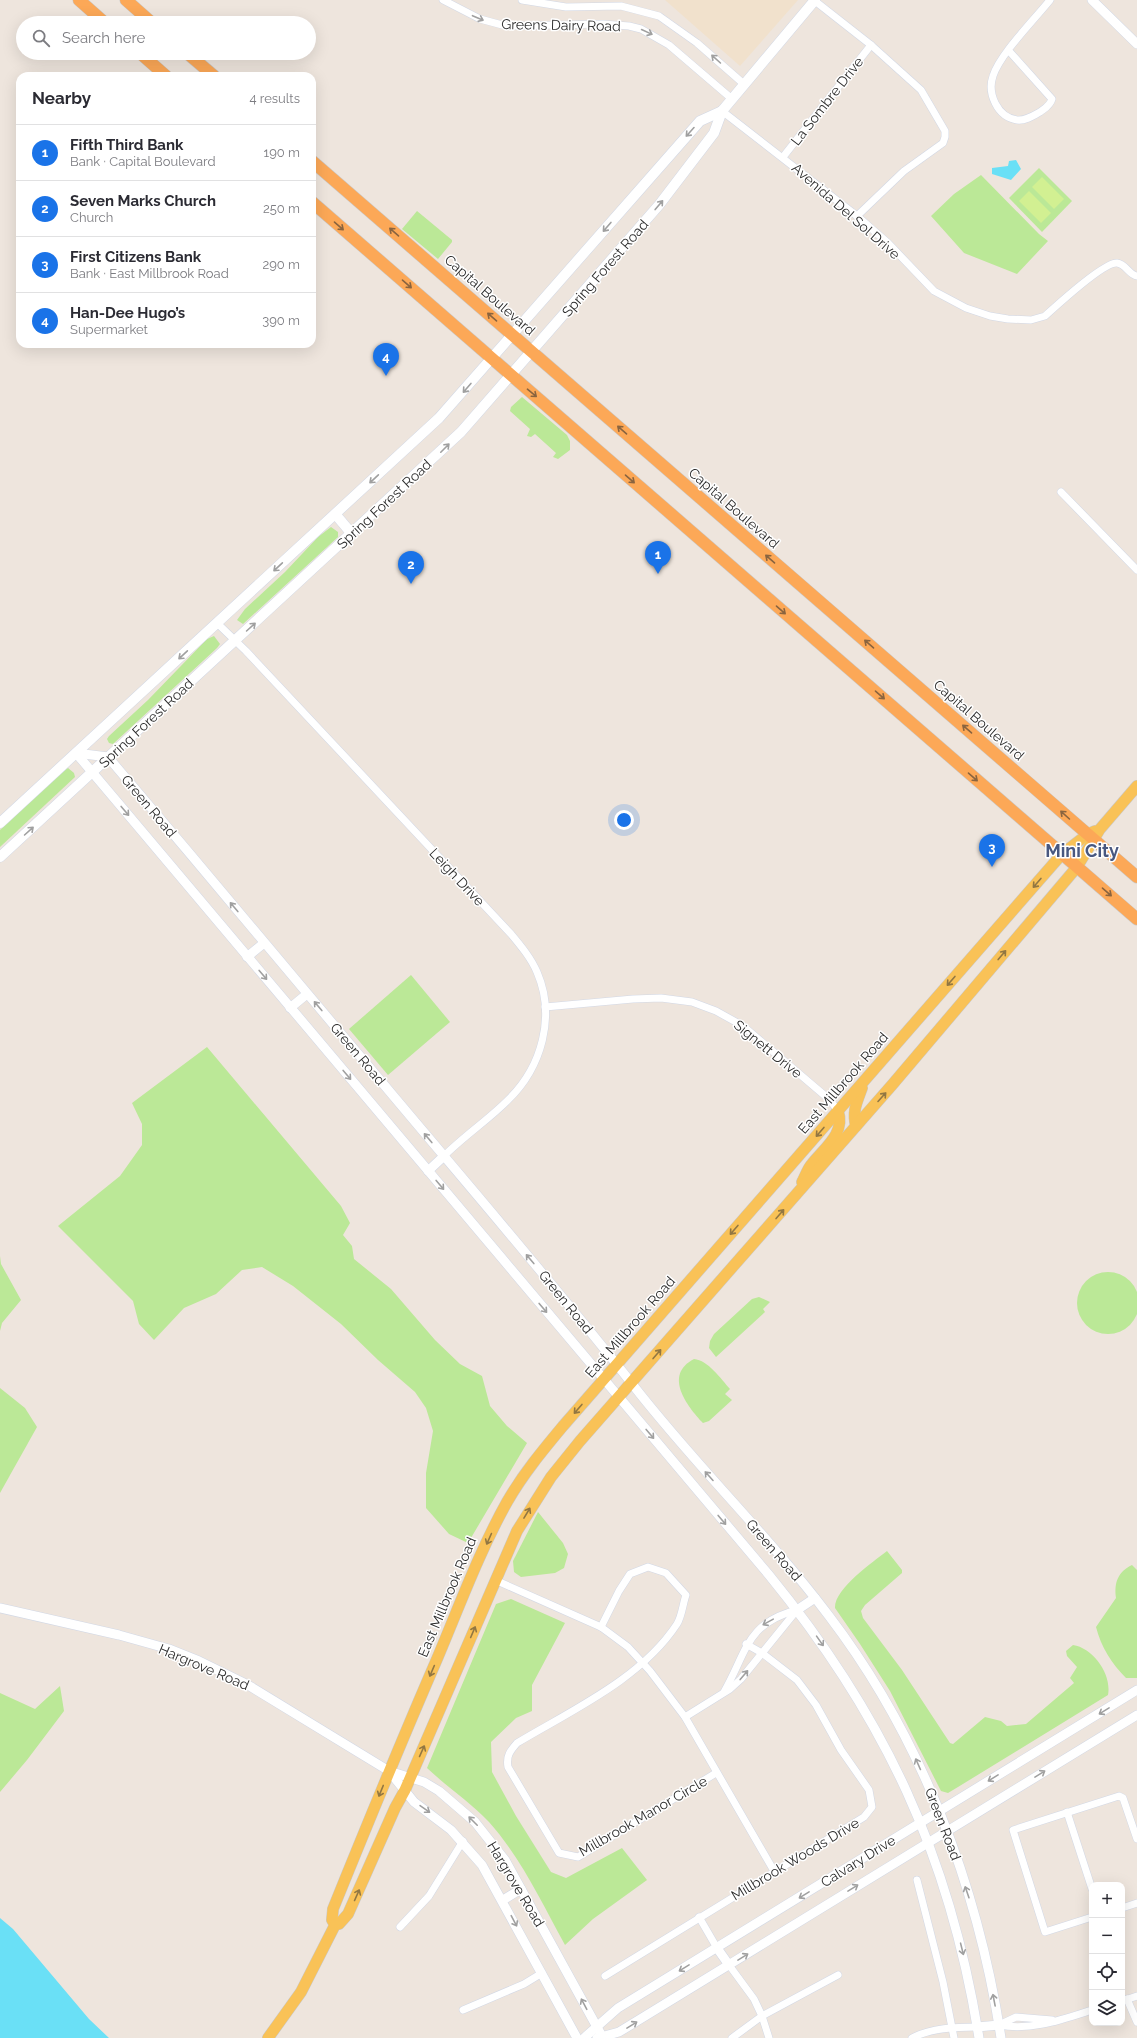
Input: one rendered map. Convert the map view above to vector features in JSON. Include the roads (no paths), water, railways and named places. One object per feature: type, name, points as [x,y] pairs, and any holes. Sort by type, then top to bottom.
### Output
[{"type":"highway","points":[[79,0],[97,16]]},
{"type":"highway","points":[[130,2],[145,16]]},
{"type":"highway","points":[[148,60],[161,72]]},
{"type":"highway","points":[[196,60],[209,72]]},
{"type":"highway","name":"Capital Boulevard","points":[[316,164],[1094,835],[1137,878]]},
{"type":"highway","points":[[316,205],[1137,919]]},
{"type":"main road","name":"Spring Forest Road","points":[[0,823],[440,418],[700,121],[722,110],[745,85],[815,0]]},
{"type":"main road","name":"Spring Forest Road","points":[[0,857],[93,773],[108,757],[236,641],[457,436],[532,352],[679,181],[714,133],[722,110]]},
{"type":"main road","points":[[336,515],[352,534]]},
{"type":"main road","points":[[1094,835],[1137,786]]},
{"type":"main road","name":"East Millbrook Road","points":[[335,1925],[332,1920],[333,1908],[389,1771],[485,1548],[508,1502],[544,1449],[1062,854],[1094,835]]},
{"type":"main road","name":"East Millbrook Road","points":[[268,2038],[302,1992],[335,1925],[339,1924],[348,1914],[405,1790],[517,1531],[542,1490],[570,1453],[796,1196],[1077,867],[1094,835]]},
{"type":"main road","points":[[856,1126],[854,1118],[855,1104],[866,1078]]},
{"type":"main road","points":[[796,1196],[810,1166],[837,1134],[839,1124],[838,1111]]},
{"type":"street","name":"Greens Dairy Road","points":[[443,0],[480,19],[506,26],[528,27],[603,24],[629,26],[641,29],[669,45],[732,99]]},
{"type":"street","name":"Greens Dairy Road","points":[[522,0],[566,7],[622,6],[659,16],[697,42],[745,85]]},
{"type":"street","points":[[815,0],[871,45],[921,90],[946,137],[943,143],[904,171],[857,216]]},
{"type":"street","points":[[1008,51],[1051,95],[1052,99],[1049,106],[1032,116],[1023,119],[1010,118],[1001,111],[991,94],[992,77],[1008,51],[1050,0]]},
{"type":"street","points":[[1092,0],[1137,44]]},
{"type":"street","name":"La Sombre Drive","points":[[783,157],[871,45]]},
{"type":"street","name":"Avenida Del Sol Drive","points":[[722,110],[857,216],[888,243],[934,291],[966,308],[995,317],[1031,320],[1040,318],[1091,277],[1111,264],[1122,265],[1137,276]]},
{"type":"street","points":[[1061,492],[1137,570]]},
{"type":"street","name":"Leigh Drive","points":[[217,623],[236,641],[516,940],[530,958],[537,973],[545,1007],[545,1029],[541,1047],[531,1072],[509,1100],[444,1156]]},
{"type":"street","points":[[76,753],[108,757]]},
{"type":"street","name":"Green Road","points":[[76,753],[797,1610],[835,1662],[868,1715],[898,1770],[929,1842],[962,1949],[979,2038]]},
{"type":"street","name":"Green Road","points":[[108,757],[444,1156],[617,1364],[696,1463],[796,1574],[849,1644],[883,1697],[913,1752],[947,1831],[984,1948],[1001,2038]]},
{"type":"street","points":[[247,957],[264,943]]},
{"type":"street","points":[[290,1008],[307,994]]},
{"type":"street","name":"Signett Drive","points":[[545,1007],[561,1004],[640,998],[660,998],[692,1002],[716,1011],[743,1026],[830,1100],[838,1111]]},
{"type":"street","points":[[428,1171],[444,1156]]},
{"type":"street","points":[[683,1474],[696,1463]]},
{"type":"street","points":[[601,1627],[619,1591],[630,1574],[648,1567],[666,1574],[686,1595],[678,1623],[643,1663]]},
{"type":"street","points":[[495,1580],[601,1627],[628,1647],[643,1663],[685,1717],[716,1773],[774,1870]]},
{"type":"street","points":[[685,1717],[722,1694],[740,1679],[797,1610],[815,1598]]},
{"type":"street","name":"Hargrove Road","points":[[0,1608],[119,1635],[169,1649],[199,1661],[248,1685],[389,1771],[424,1782],[439,1791],[475,1822],[496,1847],[521,1889],[597,2027],[600,2038]]},
{"type":"street","points":[[722,1694],[733,1675],[746,1644],[761,1626],[784,1613],[797,1610]]},
{"type":"street","name":"Millbrook Woods Drive","points":[[605,1976],[774,1870],[864,1817],[872,1807],[869,1790],[841,1750],[816,1705],[797,1680],[762,1653],[746,1644]]},
{"type":"street","name":"Millbrook Manor Circle","points":[[643,1663],[622,1680],[518,1743],[509,1751],[507,1760],[508,1767],[559,1853],[578,1857],[716,1773]]},
{"type":"street","name":"Calvary Drive","points":[[584,2038],[618,2008],[1137,1690]]},
{"type":"street","name":"Calvary Drive","points":[[600,2038],[620,2032],[731,1969],[929,1842],[1137,1714]]},
{"type":"street","name":"Hargrove Road","points":[[389,1771],[414,1802],[463,1840],[482,1865],[503,1900],[577,2038]]},
{"type":"street","points":[[1089,1918],[1045,1932],[1013,1830],[1102,1800],[1119,1796],[1123,1798],[1137,1840]]},
{"type":"street","points":[[1067,1812],[1090,1882]]},
{"type":"street","points":[[400,1927],[429,1896],[463,1840]]},
{"type":"street","points":[[917,1880],[932,1933],[954,2038]]},
{"type":"street","points":[[503,1900],[521,1889]]},
{"type":"street","points":[[1125,1907],[1137,1903]]},
{"type":"street","points":[[699,1918],[731,1969],[754,1999],[762,2016],[769,2038]]},
{"type":"street","points":[[463,2010],[524,1984],[542,1973]]},
{"type":"street","points":[[732,2038],[762,2016],[838,1975]]},
{"type":"street","points":[[1137,1996],[1125,2000],[1137,2022]]},
{"type":"street","points":[[912,2038],[920,2033],[952,2027],[999,2025],[1017,2028],[1039,2026],[1053,2020],[1089,2011]]},
{"type":"street","points":[[999,2025],[1016,2017],[1053,2020]]},
{"type":"water","points":[[1016,160],[1021,169],[1011,180],[992,174],[992,168],[1008,166],[1009,161]]},
{"type":"water","points":[[0,1918],[13,1929],[89,2019],[109,2038],[0,2038]]},
{"type":"place","name":"Han-Dee Hugo’s","points":[[386,376]]},
{"type":"place","name":"Fifth Third Bank","points":[[658,574]]},
{"type":"place","name":"Seven Marks Church","points":[[411,584]]},
{"type":"place","name":"First Citizens Bank","points":[[992,867]]},
{"type":"district","name":"Mini City","points":[[1082,850]]}]
